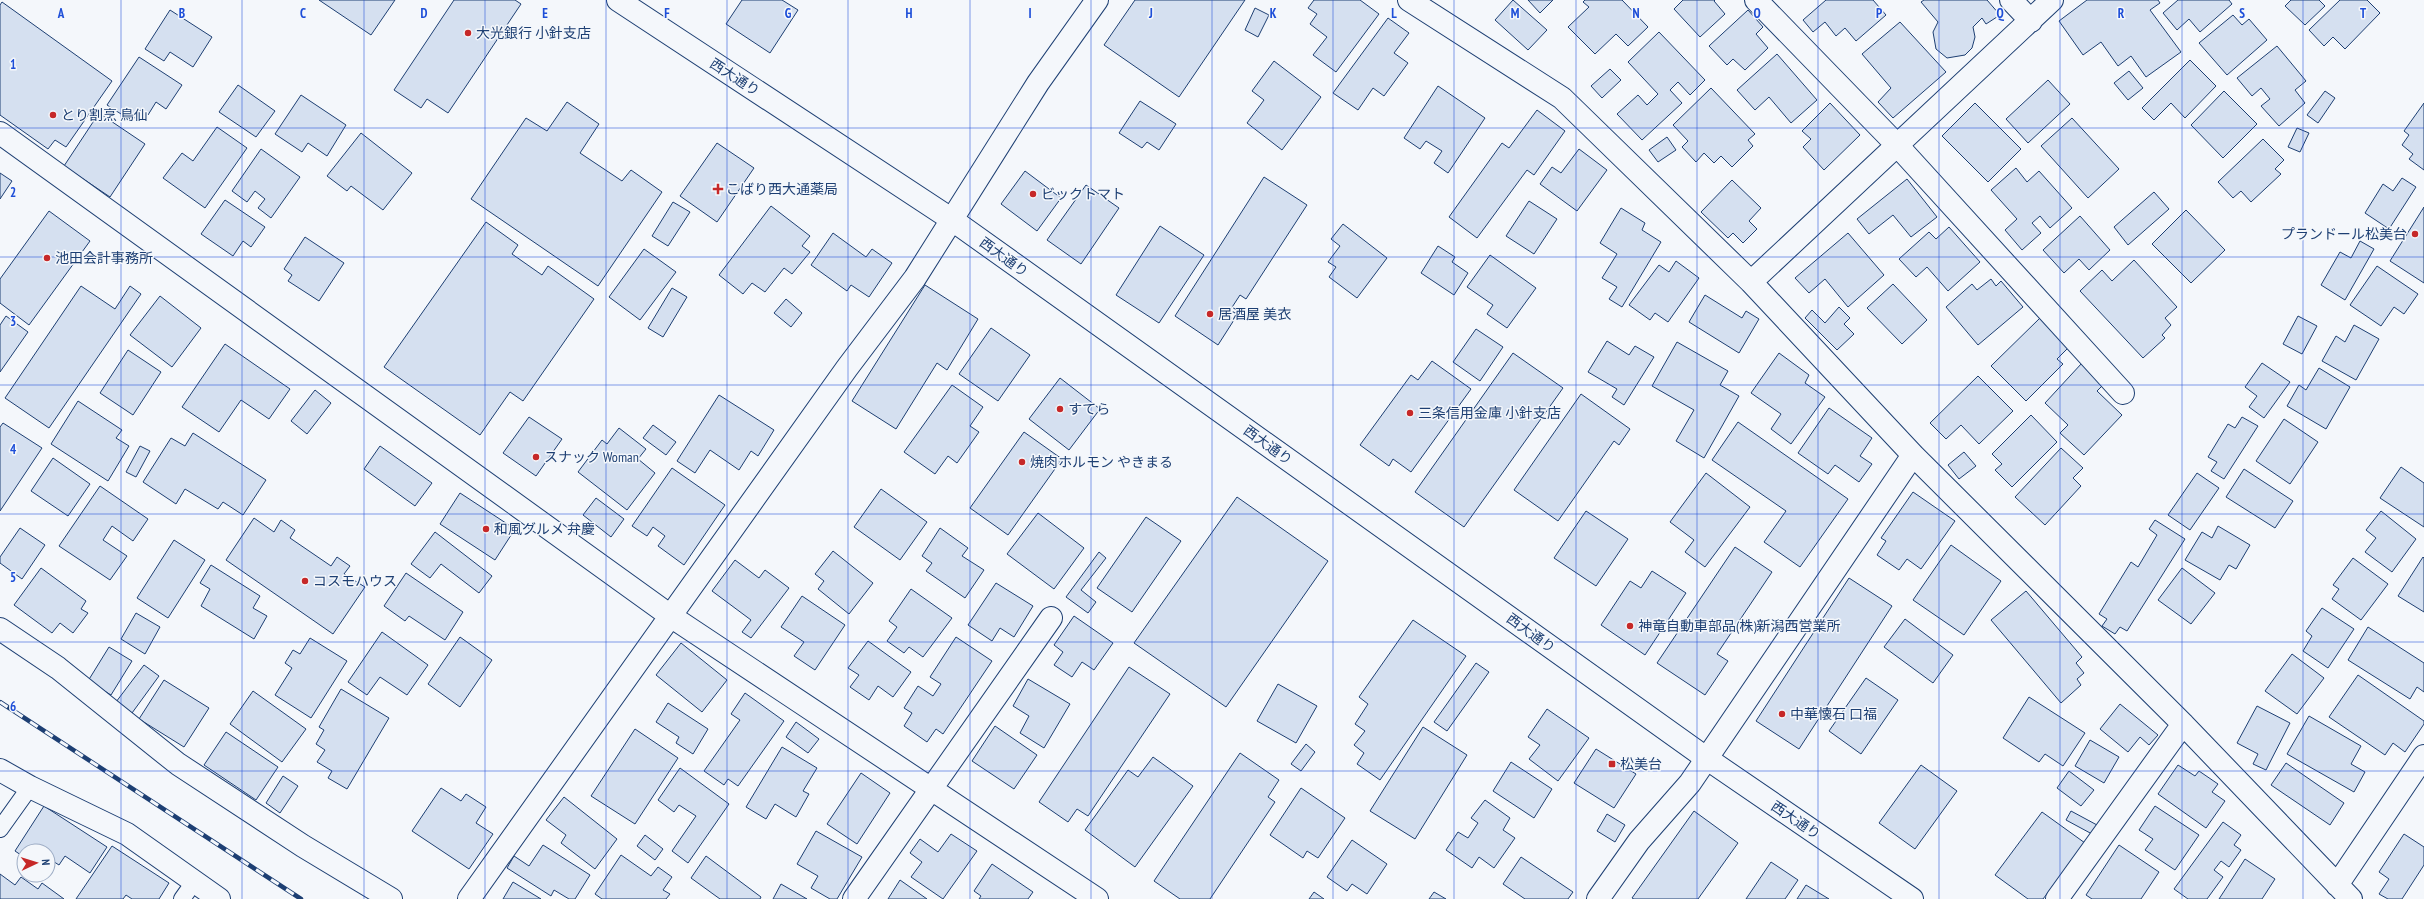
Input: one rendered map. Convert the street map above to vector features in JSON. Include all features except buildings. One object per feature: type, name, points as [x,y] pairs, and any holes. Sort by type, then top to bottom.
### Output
[{"type":"street","name":"西大通り","points":[[618,0],[951,219],[1706,758],[1912,899]]},
{"type":"street","points":[[469,899],[672,617],[847,368],[915,278],[1038,83],[1096,0]]},
{"type":"street","points":[[1408,0],[1562,98],[1751,282],[1913,455],[2184,724],[2344,892],[2424,756]]},
{"type":"street","points":[[1756,0],[1896,144],[2123,393]]},
{"type":"street","points":[[2010,0],[2031,21]]},
{"type":"street","points":[[1751,282],[1896,144],[2052,0]]},
{"type":"street","points":[[0,134],[672,617],[1097,899]]},
{"type":"street","points":[[1598,899],[1639,841],[1690,783],[1913,455]]},
{"type":"street","points":[[854,899],[1051,618]]},
{"type":"street","points":[[0,629],[58,668],[178,764],[303,846],[391,899]]},
{"type":"street","points":[[2057,899],[2184,724]]},
{"type":"street","points":[[0,770],[30,787],[128,834],[188,890],[219,899]]},
{"type":"lane","points":[[0,829],[30,787]]},
{"type":"railway","points":[[0,702],[301,899]]},
{"type":"place","name":"大光銀行 小針支店","points":[[468,33]]},
{"type":"place","name":"とり割烹 鳥仙","points":[[53,115]]},
{"type":"place","name":"こばり西大通薬局","points":[[718,189]]},
{"type":"place","name":"ビックトマト","points":[[1033,194]]},
{"type":"place","name":"プランドール松美台","points":[[2415,234]]},
{"type":"place","name":"池田会計事務所","points":[[47,258]]},
{"type":"place","name":"居酒屋 美衣","points":[[1210,314]]},
{"type":"place","name":"すてら","points":[[1060,409]]},
{"type":"place","name":"三条信用金庫 小針支店","points":[[1410,413]]},
{"type":"place","name":"スナック Woman","points":[[536,457]]},
{"type":"place","name":"焼肉ホルモン やきまる","points":[[1022,462]]},
{"type":"place","name":"和風グルメ 弁慶","points":[[486,529]]},
{"type":"place","name":"コスモハウス","points":[[305,581]]},
{"type":"place","name":"神竜自動車部品(株)新潟西営業所","points":[[1630,626]]},
{"type":"place","name":"中華懐石 口福","points":[[1782,714]]},
{"type":"place","name":"松美台","points":[[1612,764]]}]
